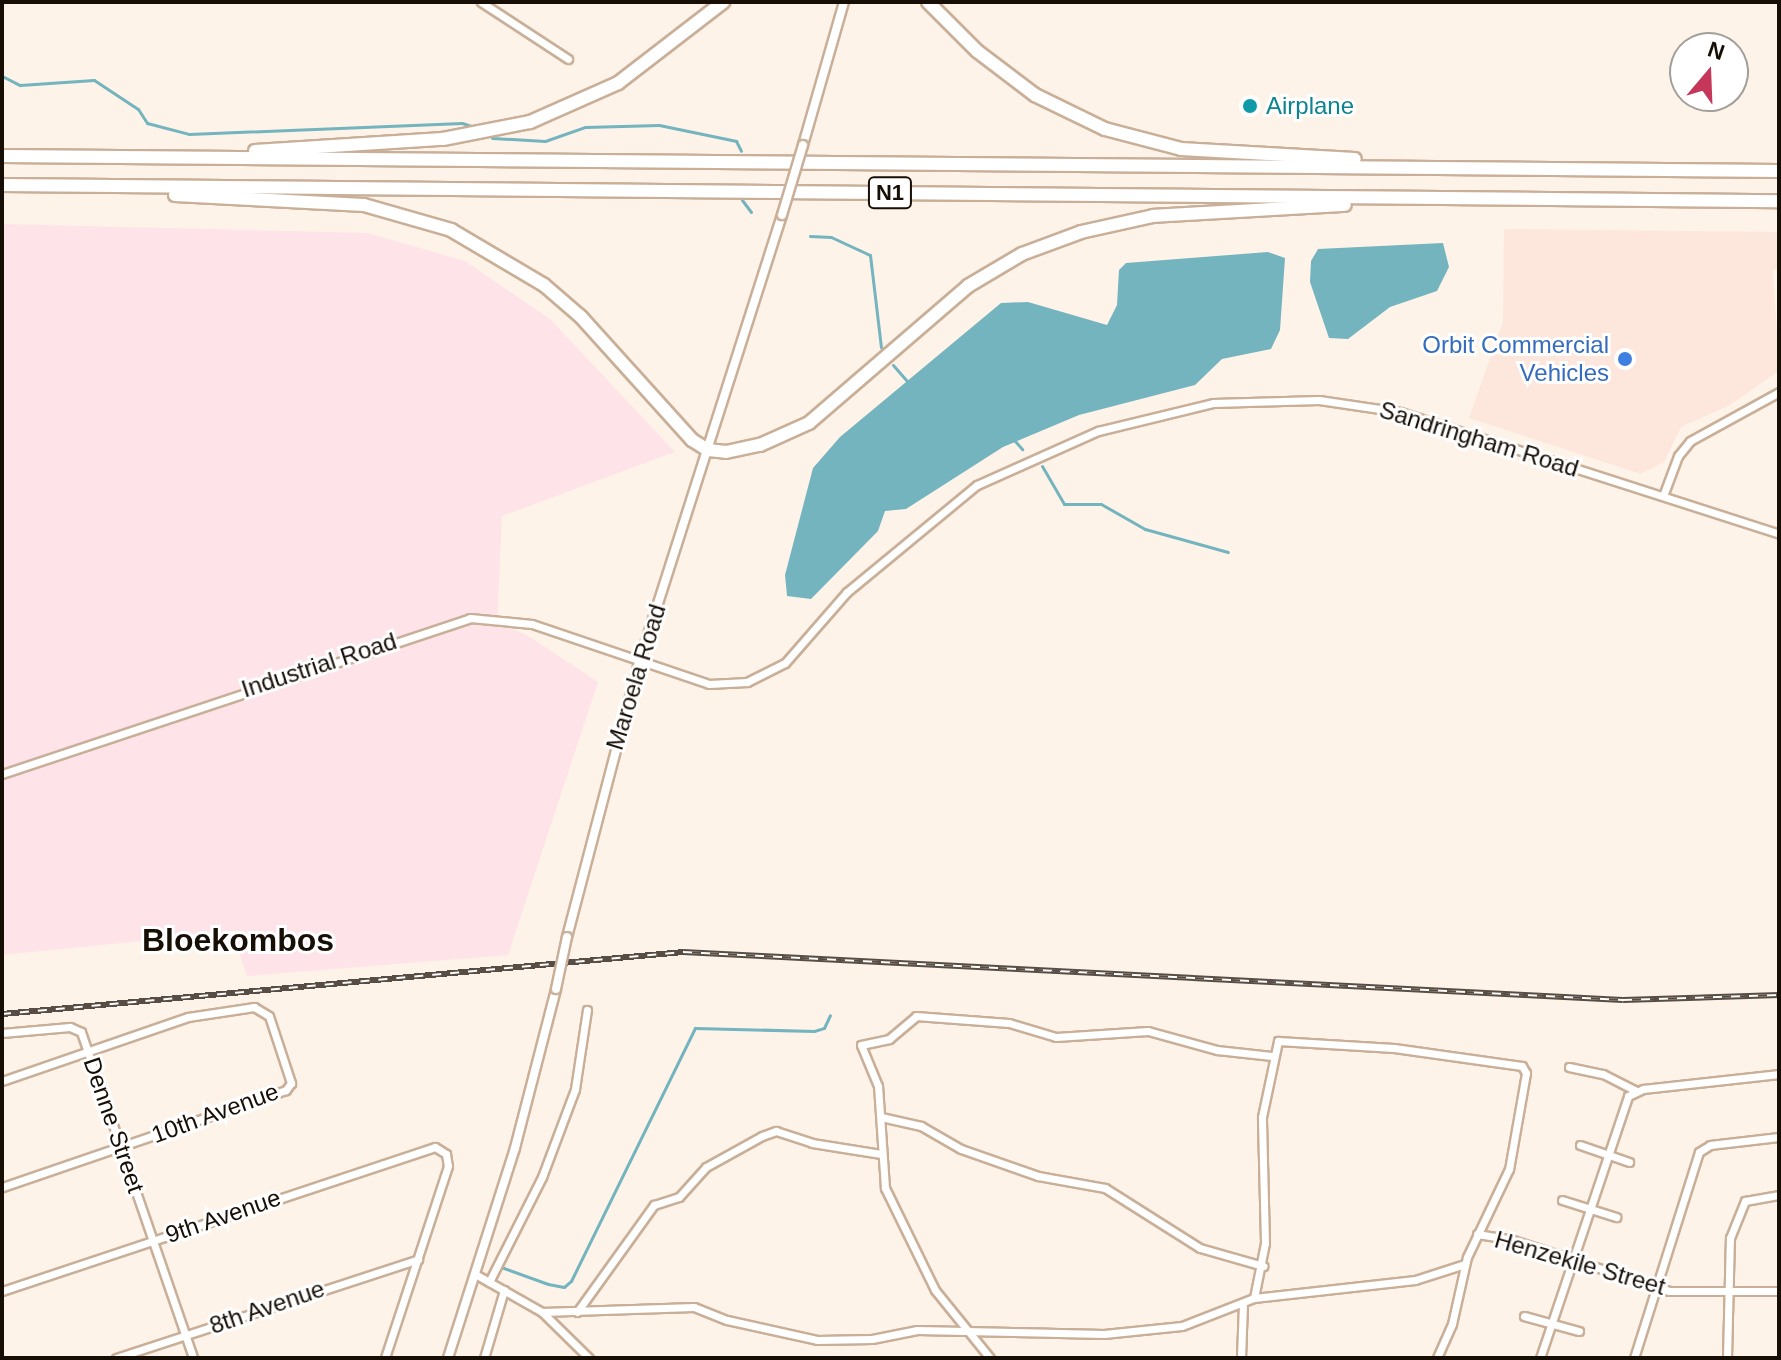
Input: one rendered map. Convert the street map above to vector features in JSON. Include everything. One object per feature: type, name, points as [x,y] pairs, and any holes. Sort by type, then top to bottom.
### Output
[{"type":"highway","points":[[152,157],[443,139],[530,122],[618,83],[723,2]]},
{"type":"highway","points":[[928,2],[977,51],[1035,95],[1139,140],[1239,154],[1522,168]]},
{"type":"highway","name":"N1","points":[[2,156],[1779,171]]},
{"type":"highway","name":"N1","points":[[2,185],[1779,201]]},
{"type":"highway","points":[[28,186],[364,205],[451,230],[544,285],[581,317],[682,431],[708,450],[760,445],[809,423],[968,286],[1022,254],[1081,232],[1185,214],[1504,198]]},
{"type":"street","points":[[483,2],[568,59]]},
{"type":"street","name":"Maroela Road","points":[[448,1358],[515,1148],[639,663],[782,215],[844,2]]},
{"type":"street","points":[[1663,496],[1678,456],[1690,441],[1779,392]]},
{"type":"street","name":"Sandringham Road","points":[[639,663],[709,684],[747,682],[769,673],[801,647],[847,592],[884,558],[977,485],[1098,431],[1188,407],[1279,399],[1373,407],[1779,534]]},
{"type":"street","name":"Industrial Road","points":[[2,774],[459,620],[523,621],[639,663]]},
{"type":"street","name":"10th Avenue","points":[[2,1187],[290,1085],[269,1016],[254,1007],[188,1017],[88,1051]]},
{"type":"street","points":[[489,1282],[542,1177],[575,1089],[587,1010]]},
{"type":"street","points":[[990,1358],[927,1277],[885,1188],[878,1086],[861,1045],[889,1039],[916,1016],[1009,1023],[1056,1037],[1148,1031],[1217,1050],[1272,1056]]},
{"type":"street","name":"Denne Street","points":[[2,1033],[79,1030],[193,1358]]},
{"type":"street","points":[[1254,1298],[1263,1266],[1261,1137],[1275,1044],[1285,1040],[1394,1048],[1525,1068],[1509,1169],[1465,1264],[1452,1324],[1437,1358]]},
{"type":"street","points":[[2,1081],[88,1051]]},
{"type":"street","points":[[1569,1067],[1603,1074],[1635,1090],[1779,1074]]},
{"type":"street","points":[[1540,1358],[1626,1100],[1635,1090]]},
{"type":"street","points":[[881,1117],[921,1126],[961,1149],[1038,1176],[1105,1188],[1200,1248],[1263,1266]]},
{"type":"street","points":[[577,1312],[654,1205],[679,1197],[706,1167],[762,1136],[776,1131],[812,1143],[881,1154]]},
{"type":"street","points":[[1634,1358],[1699,1152],[1710,1145],[1779,1137]]},
{"type":"street","points":[[1580,1145],[1629,1162]]},
{"type":"street","name":"9th Avenue","points":[[2,1291],[426,1147],[443,1151],[448,1166],[418,1259]]},
{"type":"street","points":[[1727,1358],[1729,1242],[1742,1204],[1779,1195]]},
{"type":"street","points":[[1562,1200],[1616,1217]]},
{"type":"street","name":"Henzekile Street","points":[[1477,1234],[1572,1260],[1655,1288],[1779,1291]]},
{"type":"street","points":[[385,1358],[418,1259]]},
{"type":"street","name":"8th Avenue","points":[[116,1358],[418,1259]]},
{"type":"street","points":[[542,1312],[694,1307],[727,1320],[817,1340],[872,1339],[917,1330],[973,1334],[1013,1329],[1145,1331],[1182,1326],[1254,1298],[1415,1280],[1465,1264]]},
{"type":"street","points":[[475,1274],[542,1312],[589,1358]]},
{"type":"street","points":[[484,1358],[504,1290]]},
{"type":"street","points":[[1241,1358],[1243,1304]]},
{"type":"street","points":[[1524,1316],[1579,1331]]},
{"type":"street","points":[[975,1358],[984,1349]]},
{"type":"shaded area","points":[[2,224],[368,233],[465,261],[550,319],[675,452],[502,516],[497,624],[525,634],[598,682],[508,955],[247,976],[232,932],[2,955]]},
{"type":"shaded area","points":[[1504,229],[1779,232],[1779,269],[1773,270],[1779,371],[1730,405],[1681,427],[1664,462],[1641,474],[1469,418],[1503,322]]},
{"type":"water","points":[[1443,243],[1449,267],[1437,291],[1390,307],[1348,339],[1329,338],[1310,282],[1311,261],[1318,249]]},
{"type":"water","points":[[1268,252],[1285,258],[1280,330],[1271,349],[1222,359],[1195,385],[1079,415],[1003,447],[906,509],[885,511],[878,531],[811,599],[787,596],[785,575],[813,468],[840,437],[1001,303],[1028,302],[1107,325],[1117,305],[1119,270],[1126,263]]},
{"type":"waterway","points":[[2,76],[20,85],[94,80],[138,109],[147,123],[189,134],[462,123],[477,128]]},
{"type":"waterway","points":[[492,138],[545,141],[585,127],[659,125],[736,141],[741,151]]},
{"type":"waterway","points":[[742,200],[751,212]]},
{"type":"waterway","points":[[810,236],[831,237],[870,255],[881,347]]},
{"type":"waterway","points":[[893,365],[907,381]]},
{"type":"waterway","points":[[1015,441],[1022,449]]},
{"type":"waterway","points":[[1042,466],[1064,504],[1101,504],[1145,529],[1228,552]]},
{"type":"waterway","points":[[501,1267],[548,1284],[564,1287],[571,1281],[695,1028],[814,1031],[824,1028],[830,1015]]},
{"type":"railway","points":[[2,1014],[683,952],[1623,1000],[1779,995]]},
{"type":"place","name":"Airplane","points":[[1250,106]]},
{"type":"place","name":"Orbit Commercial Vehicles","points":[[1625,359]]},
{"type":"district","name":"Bloekombos","points":[[238,940]]}]
